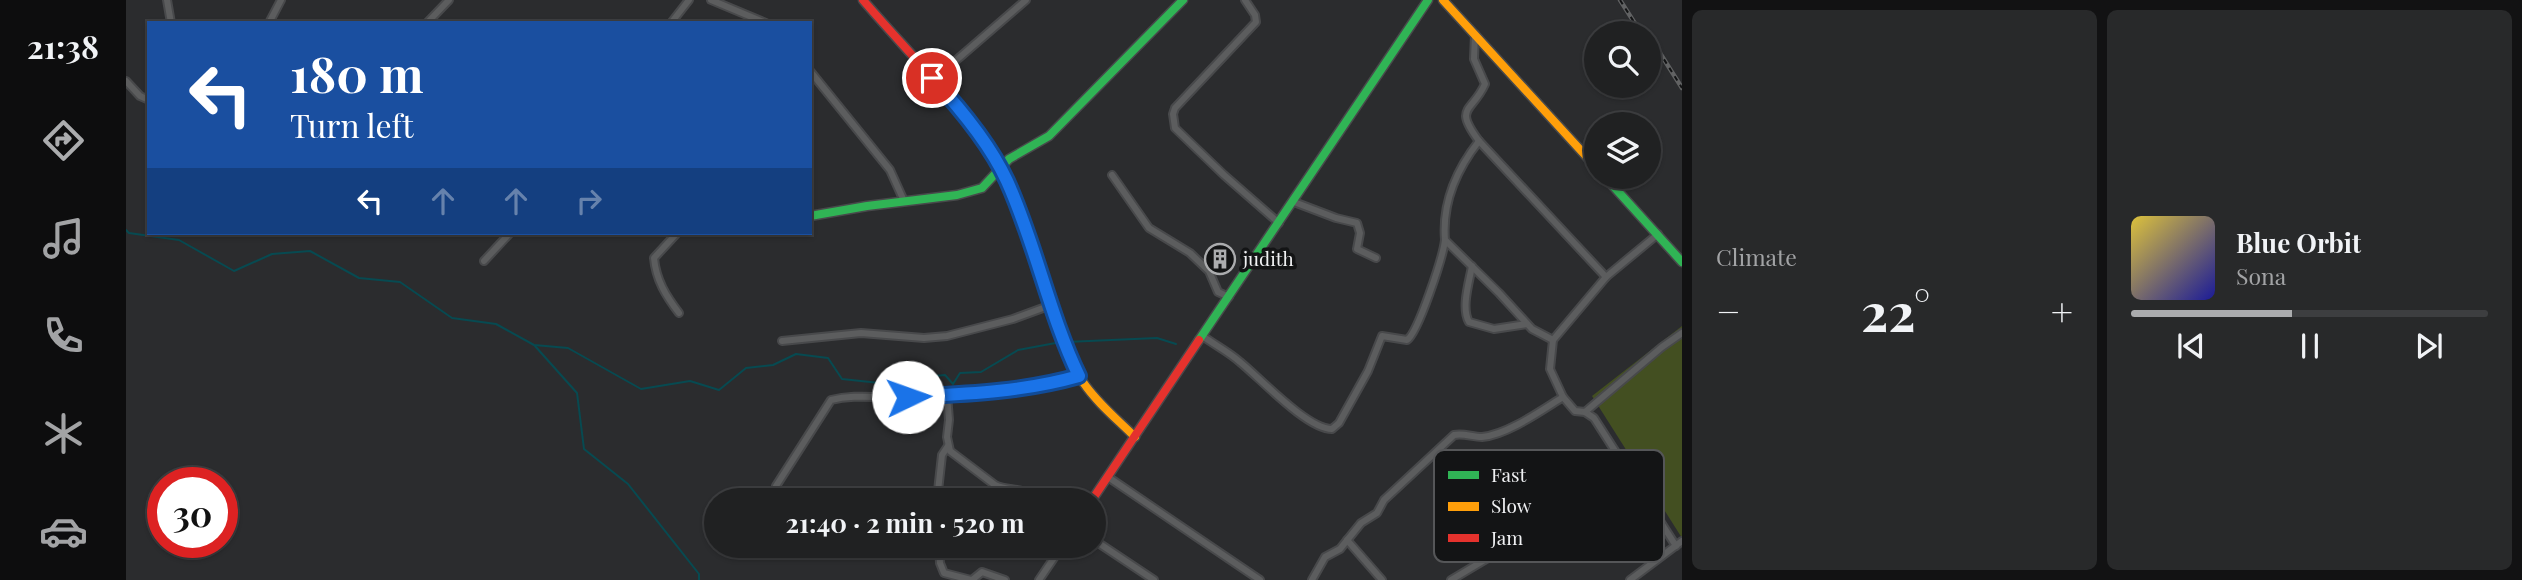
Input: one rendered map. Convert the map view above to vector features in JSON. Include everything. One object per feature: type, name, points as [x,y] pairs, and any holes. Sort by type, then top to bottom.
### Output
[{"type":"main road","points":[[863,0],[950,99],[1000,167],[1022,216],[1065,348],[1079,376],[1135,437]]},
{"type":"main road","points":[[812,216],[957,195],[982,188],[1009,159],[1049,136],[1183,0]]},
{"type":"main road","points":[[1100,488],[1428,0]]},
{"type":"main road","points":[[1443,0],[1584,154]]},
{"type":"main road","points":[[1616,189],[1682,262]]},
{"type":"street","points":[[167,0],[170,21]]},
{"type":"street","points":[[270,21],[281,0]]},
{"type":"street","points":[[429,21],[449,0]]},
{"type":"street","points":[[673,21],[689,0]]},
{"type":"street","points":[[710,0],[761,21]]},
{"type":"street","points":[[950,99],[945,75],[953,63],[1026,0]]},
{"type":"street","points":[[1245,0],[1255,15],[1256,22],[1175,108],[1173,124],[1224,175],[1279,223]]},
{"type":"street","points":[[1475,34],[1474,59],[1485,84],[1469,105],[1465,116],[1467,124],[1479,141],[1606,277]]},
{"type":"street","points":[[812,73],[890,170],[904,201]]},
{"type":"street","points":[[126,81],[140,96],[147,99]]},
{"type":"street","points":[[1203,337],[1239,361],[1298,412],[1321,428],[1332,429],[1339,423],[1368,371],[1382,336],[1407,340],[1412,336],[1426,306],[1445,240],[1447,207],[1459,169],[1479,141]]},
{"type":"street","points":[[1112,175],[1149,228],[1190,253],[1209,271],[1219,292],[1229,298]]},
{"type":"street","points":[[1294,202],[1357,223],[1360,233],[1357,249],[1376,258]]},
{"type":"street","points":[[1615,450],[1594,418],[1585,412],[1575,411],[1563,397],[1550,369],[1553,340],[1606,277],[1658,234]]},
{"type":"street","points":[[484,261],[508,235]]},
{"type":"street","points":[[675,235],[654,258],[656,272],[666,297],[679,313]]},
{"type":"street","points":[[1445,240],[1527,324],[1553,340]]},
{"type":"street","points":[[1472,267],[1466,306],[1469,323],[1494,329],[1527,324]]},
{"type":"street","points":[[782,341],[861,333],[934,337],[1013,320],[1051,304]]},
{"type":"street","points":[[1585,412],[1682,333]]},
{"type":"street","points":[[776,486],[831,400],[847,396],[889,398],[1008,390],[1079,376]]},
{"type":"street","points":[[947,395],[948,446],[953,455],[987,481],[1002,488]]},
{"type":"street","points":[[1438,450],[1454,435],[1462,433],[1482,437],[1508,428],[1563,397]]},
{"type":"street","points":[[938,488],[942,455],[948,446]]},
{"type":"street","points":[[1312,580],[1325,557],[1340,549],[1361,523],[1377,513],[1384,500],[1434,454]]},
{"type":"street","points":[[1108,477],[1260,580]]},
{"type":"street","points":[[1664,522],[1679,544],[1664,555]]},
{"type":"street","points":[[1347,540],[1382,580]]},
{"type":"street","points":[[1106,548],[1154,580]]},
{"type":"street","points":[[940,558],[944,573],[971,580],[982,572],[1005,580]]},
{"type":"street","points":[[1039,580],[1054,558]]},
{"type":"street","points":[[1451,580],[1481,562]]},
{"type":"street","points":[[1630,580],[1654,562]]},
{"type":"green space","points":[[1682,326],[1682,538],[1664,510],[1664,450],[1626,450],[1592,396]]},
{"type":"waterway","points":[[126,230],[129,233],[179,240],[234,271],[272,254],[310,251],[359,278],[400,282],[452,318],[496,324],[534,345],[568,348],[641,389],[690,381],[719,390],[746,368],[773,365],[796,354],[828,358],[842,379],[889,384],[945,375],[953,384],[960,373],[981,372],[1018,350],[1061,342]]},
{"type":"waterway","points":[[1066,342],[1157,338],[1176,344]]},
{"type":"waterway","points":[[535,346],[577,393],[584,449],[628,484],[699,574],[699,580]]},
{"type":"railway","points":[[1620,0],[1633,21]]},
{"type":"railway","points":[[1661,55],[1682,88]]},
{"type":"traffic: fast","points":[[812,216],[957,195],[982,188],[1009,159],[1049,136],[1183,0]]},
{"type":"traffic: fast","points":[[1199,340],[1428,0]]},
{"type":"traffic: fast","points":[[1616,189],[1682,262]]},
{"type":"traffic: slow","points":[[1443,0],[1584,154]]},
{"type":"traffic: slow","points":[[1021,215],[1054,322],[1072,363],[1094,397],[1135,437]]},
{"type":"traffic: jam","points":[[863,0],[972,127],[991,155],[1021,215]]},
{"type":"traffic: jam","points":[[1100,488],[1199,340]]},
{"type":"place","name":"judith","points":[[1220,259]]},
{"type":"route","points":[[908,397],[997,392],[1079,376],[1061,338],[1038,262],[1006,178],[975,130],[932,78]]}]
